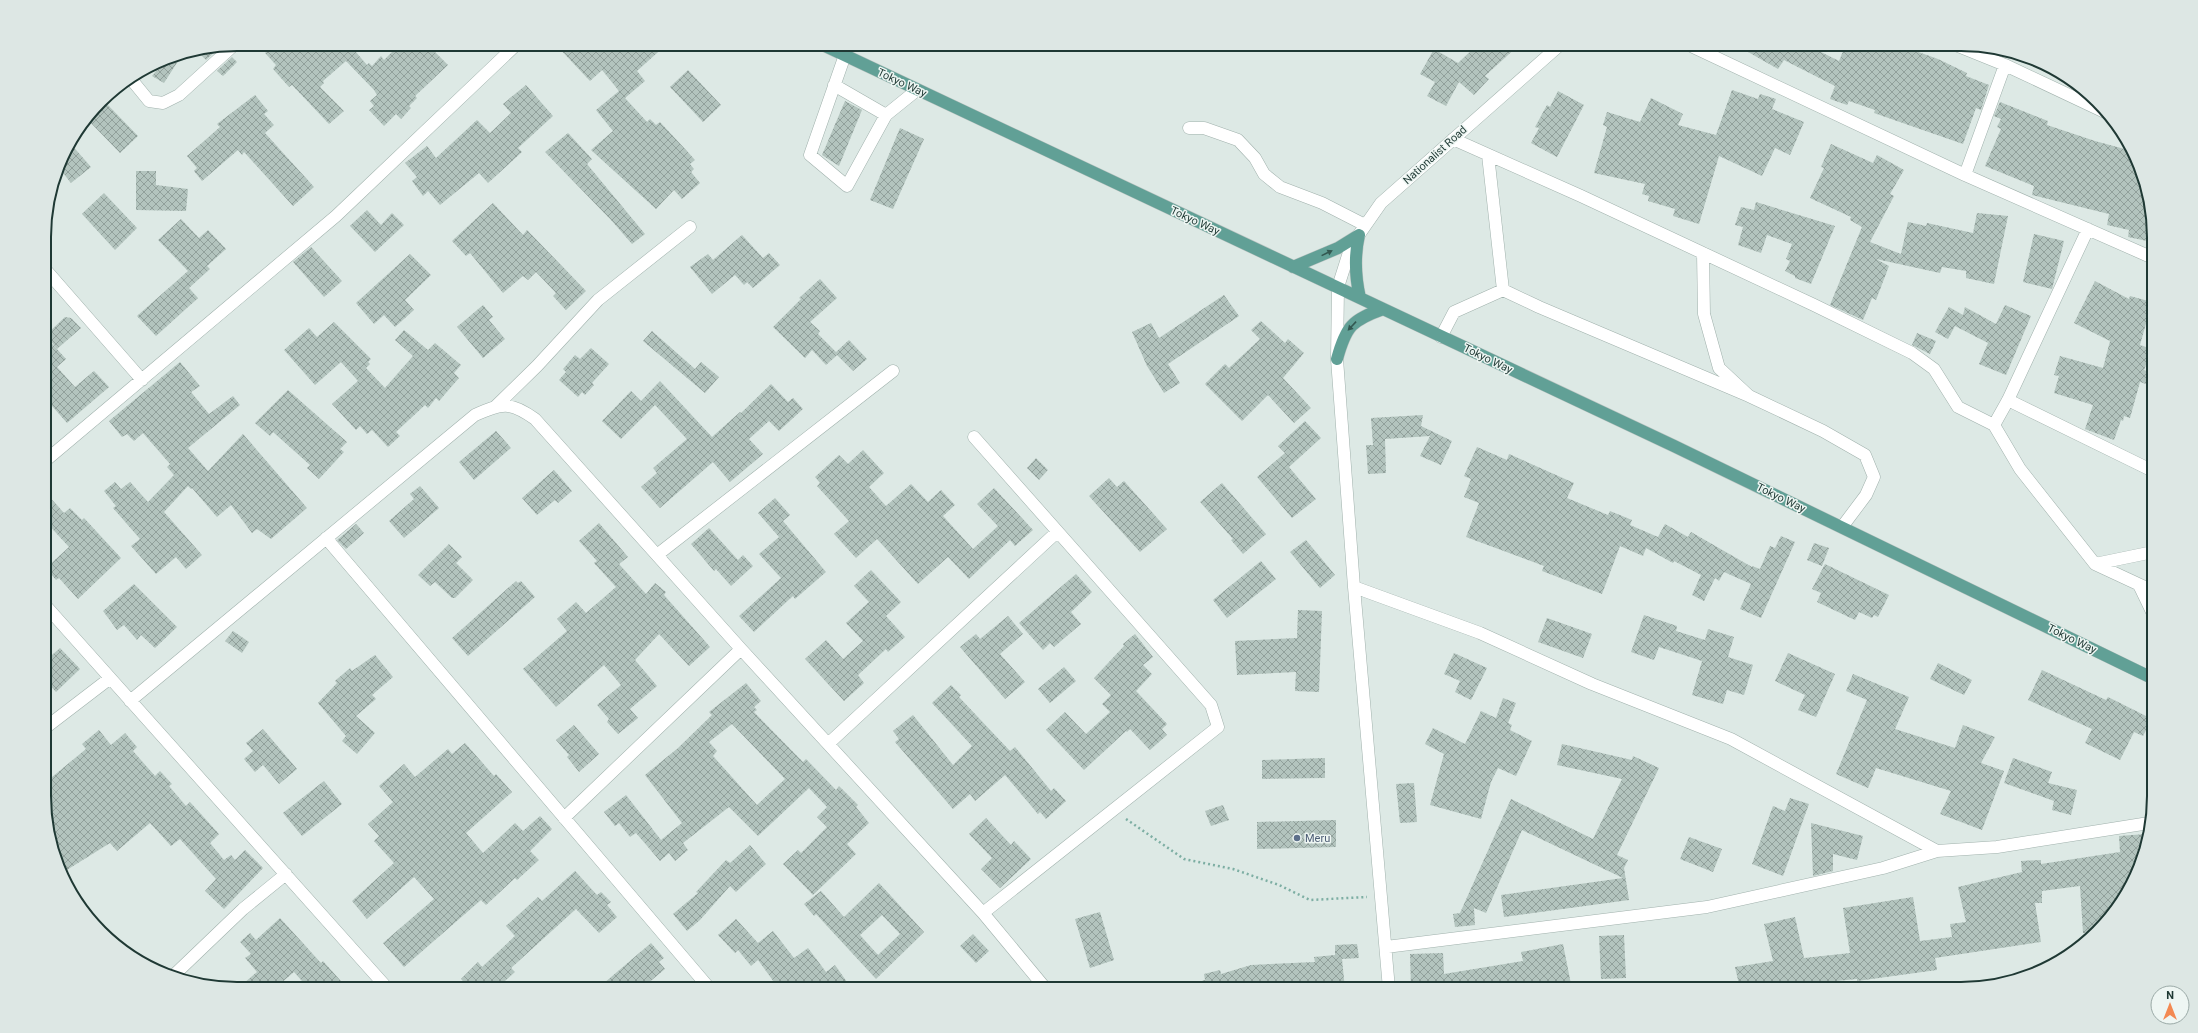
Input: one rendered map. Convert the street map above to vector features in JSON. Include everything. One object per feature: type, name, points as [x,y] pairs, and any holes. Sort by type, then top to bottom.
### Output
[{"type":"main road","name":"Tokyo Way","points":[[836,51],[1338,287],[1842,527],[2147,676]]},
{"type":"main road","points":[[1293,267],[1338,248],[1362,230]]},
{"type":"main road","points":[[1360,298],[1355,277],[1354,255],[1362,230]]},
{"type":"main road","points":[[1337,358],[1343,335],[1360,317],[1383,309]]},
{"type":"street","points":[[134,82],[149,101],[163,103],[179,95],[227,51]]},
{"type":"street","points":[[51,456],[336,216],[510,51]]},
{"type":"street","name":"Nationalist Road","points":[[1388,982],[1354,587],[1337,358],[1338,287],[1351,246],[1381,203],[1552,51]]},
{"type":"street","points":[[1702,51],[1965,175],[2147,256]]},
{"type":"street","points":[[1970,51],[2005,65],[2092,106]]},
{"type":"street","points":[[845,55],[810,155],[847,186],[886,115],[917,90]]},
{"type":"street","points":[[1965,175],[2005,65]]},
{"type":"street","points":[[834,85],[886,115]]},
{"type":"street","points":[[1189,128],[1204,128],[1238,140],[1255,158],[1264,174],[1280,187],[1322,204],[1362,230]]},
{"type":"street","points":[[1453,139],[1703,253],[1880,336],[1912,354],[1934,369],[1958,407],[1994,425],[2020,469],[2095,564],[2147,588]]},
{"type":"street","points":[[1488,155],[1503,290]]},
{"type":"street","points":[[130,701],[475,415],[496,406],[538,366],[598,300],[690,227]]},
{"type":"street","points":[[1994,425],[2008,400],[2088,229]]},
{"type":"street","points":[[1703,253],[1704,314],[1719,368],[1749,396]]},
{"type":"street","points":[[51,277],[142,380]]},
{"type":"street","points":[[1441,337],[1454,312],[1503,290],[1539,307],[1749,396],[1823,431],[1866,455],[1874,477],[1866,495],[1842,527]]},
{"type":"street","points":[[657,555],[893,371]]},
{"type":"street","points":[[2008,400],[2147,468]]},
{"type":"street","points":[[496,406],[519,407],[535,419],[740,649],[982,913],[1040,982]]},
{"type":"street","points":[[974,438],[1211,705],[1218,727],[982,913]]},
{"type":"street","points":[[828,744],[1057,532]]},
{"type":"street","points":[[326,538],[704,982]]},
{"type":"street","points":[[2095,564],[2147,553]]},
{"type":"street","points":[[2139,585],[2147,600]]},
{"type":"street","points":[[1354,587],[1480,633],[1592,684],[1731,739],[1937,851]]},
{"type":"street","points":[[51,612],[109,679],[382,982]]},
{"type":"street","points":[[564,818],[740,649]]},
{"type":"street","points":[[51,724],[109,679]]},
{"type":"street","points":[[1386,947],[1707,907],[1883,868],[1937,851],[1997,847],[2144,824]]},
{"type":"street","points":[[177,972],[243,909],[286,874]]},
{"type":"path","points":[[1114,810],[1184,859],[1233,868],[1279,885],[1310,900],[1381,896]]},
{"type":"building","points":[[267,51],[355,51],[367,65],[369,63],[372,66],[381,56],[384,60],[393,51],[434,51],[448,65],[415,96],[417,98],[409,106],[411,108],[401,119],[396,114],[384,126],[369,110],[374,106],[370,101],[377,95],[346,61],[323,81],[324,83],[320,87],[344,111],[329,124],[292,85],[289,87],[273,69],[276,65],[265,53]]},
{"type":"building","points":[[562,51],[659,51],[637,71],[645,81],[625,98],[647,122],[650,119],[656,125],[660,122],[695,160],[690,164],[694,169],[691,172],[700,183],[682,199],[674,190],[656,209],[591,150],[613,131],[596,110],[619,91],[602,70],[590,81]]},
{"type":"building","points":[[1433,51],[1437,51],[1458,63],[1471,51],[1512,51],[1485,76],[1489,79],[1474,95],[1459,82],[1446,106],[1427,96],[1435,82],[1420,74]]},
{"type":"building","points":[[1746,51],[1819,51],[1839,61],[1843,51],[1916,51],[1938,59],[1967,73],[1966,76],[1989,85],[1981,110],[1976,108],[1963,144],[1874,113],[1875,110],[1849,101],[1847,105],[1830,99],[1835,86],[1784,60],[1778,69]]},
{"type":"building","points":[[214,53],[206,60],[201,55]]},
{"type":"building","points":[[232,57],[237,62],[223,76],[217,71]]},
{"type":"building","points":[[178,61],[164,83],[152,76],[156,71],[155,70]]},
{"type":"building","points":[[688,70],[721,105],[703,122],[670,87]]},
{"type":"building","points":[[526,85],[553,116],[518,148],[522,152],[488,183],[479,173],[440,205],[428,191],[423,196],[412,181],[417,177],[405,163],[427,146],[436,158],[477,120],[490,133],[511,113],[503,104]]},
{"type":"building","points":[[1732,90],[1758,99],[1760,94],[1776,99],[1772,109],[1804,122],[1790,155],[1775,148],[1762,176],[1719,156],[1699,224],[1673,216],[1675,209],[1648,201],[1649,196],[1642,194],[1645,184],[1594,173],[1607,127],[1603,125],[1607,112],[1640,122],[1651,98],[1683,114],[1678,125],[1716,135]]},
{"type":"building","points":[[1558,91],[1584,105],[1557,157],[1531,143],[1539,128],[1535,127],[1547,105],[1550,107]]},
{"type":"building","points":[[255,95],[268,111],[264,114],[274,125],[265,133],[314,187],[293,206],[244,152],[242,155],[238,150],[202,181],[194,171],[197,168],[187,156],[220,127],[217,124]]},
{"type":"building","points":[[845,101],[862,110],[839,166],[822,155]]},
{"type":"building","points":[[2000,102],[2048,121],[2047,125],[2125,149],[2133,166],[2141,189],[2147,225],[2147,241],[2128,237],[2129,230],[2107,225],[2109,214],[2032,195],[2034,186],[1985,166],[2001,129],[1997,127],[2001,119],[1994,116]]},
{"type":"building","points":[[107,104],[138,136],[120,153],[90,122]]},
{"type":"building","points":[[900,128],[924,139],[893,209],[870,200]]},
{"type":"building","points":[[568,133],[592,159],[587,164],[645,234],[632,244],[611,220],[545,152]]},
{"type":"building","points":[[1831,144],[1873,163],[1877,155],[1904,170],[1890,194],[1894,196],[1870,242],[1901,254],[1908,222],[1926,226],[1927,223],[1973,233],[1977,213],[2008,216],[1994,284],[1966,278],[1966,271],[1942,267],[1940,273],[1876,259],[1889,266],[1876,300],[1872,298],[1863,320],[1830,305],[1862,227],[1850,220],[1851,217],[1810,198],[1824,168],[1821,167]]},
{"type":"building","points":[[74,148],[91,167],[71,183],[63,173]]},
{"type":"building","points":[[136,171],[156,171],[156,185],[188,189],[186,211],[136,210]]},
{"type":"building","points":[[104,193],[137,228],[115,250],[82,214]]},
{"type":"building","points":[[1756,202],[1835,226],[1811,284],[1795,278],[1795,276],[1785,271],[1790,261],[1786,259],[1792,244],[1767,235],[1761,253],[1738,245],[1743,227],[1735,225],[1741,207],[1754,210]]},
{"type":"building","points":[[493,203],[523,235],[527,230],[586,291],[566,310],[553,296],[556,293],[536,272],[528,280],[523,276],[503,293],[470,253],[466,256],[452,241]]},
{"type":"building","points":[[367,210],[381,225],[392,213],[404,225],[375,252],[350,226]]},
{"type":"building","points":[[181,219],[199,238],[208,230],[226,249],[207,266],[210,269],[189,288],[198,298],[156,336],[137,316],[188,271],[158,240]]},
{"type":"building","points":[[2034,234],[2064,241],[2052,289],[2023,282]]},
{"type":"building","points":[[742,235],[763,258],[769,253],[780,265],[753,288],[747,282],[744,285],[735,275],[712,294],[690,267],[708,254],[713,260]]},
{"type":"building","points":[[311,247],[342,281],[324,297],[293,262]]},
{"type":"building","points":[[410,254],[431,275],[405,300],[414,310],[395,327],[384,315],[374,324],[356,303]]},
{"type":"building","points":[[820,279],[837,298],[810,322],[820,331],[818,334],[836,352],[849,340],[867,359],[853,371],[837,355],[826,365],[812,350],[805,358],[773,327],[801,299],[799,298]]},
{"type":"building","points":[[2095,281],[2129,299],[2130,296],[2147,301],[2147,320],[2140,345],[2147,347],[2147,362],[2144,370],[2147,371],[2147,384],[2140,382],[2130,418],[2124,416],[2123,421],[2121,420],[2114,440],[2085,429],[2093,405],[2054,393],[2059,376],[2054,375],[2060,356],[2103,368],[2110,341],[2074,323]]},
{"type":"building","points":[[1224,295],[1239,316],[1168,364],[1180,383],[1164,393],[1147,366],[1132,332],[1151,323],[1159,338]]},
{"type":"building","points":[[483,305],[493,317],[489,320],[505,339],[483,358],[457,327]]},
{"type":"building","points":[[2005,305],[2031,316],[2006,375],[1979,364],[1988,343],[1955,326],[1948,339],[1935,332],[1949,307],[1963,315],[1965,307],[1996,324]]},
{"type":"building","points":[[65,317],[71,318],[81,328],[57,349],[51,341],[51,330]]},
{"type":"building","points":[[1261,321],[1285,343],[1288,339],[1304,353],[1283,378],[1311,408],[1294,423],[1268,395],[1242,421],[1205,384],[1225,364],[1229,368],[1260,339],[1251,330]]},
{"type":"building","points":[[334,322],[371,359],[368,362],[370,364],[366,368],[385,388],[413,356],[395,340],[404,330],[428,350],[435,343],[461,365],[454,373],[459,378],[439,401],[436,398],[428,408],[425,405],[396,432],[400,436],[388,447],[372,430],[367,434],[360,426],[356,430],[332,404],[358,381],[341,362],[315,385],[284,350],[309,328],[317,337]]},
{"type":"building","points":[[652,331],[695,369],[701,362],[719,377],[705,393],[643,341]]},
{"type":"building","points":[[1917,333],[1936,341],[1930,354],[1912,345]]},
{"type":"building","points":[[51,343],[66,359],[57,367],[75,387],[94,371],[109,387],[67,423],[51,405]]},
{"type":"building","points":[[591,348],[609,364],[592,383],[594,385],[585,395],[582,392],[578,397],[559,380],[566,372],[563,369],[575,355],[580,359]]},
{"type":"building","points":[[180,362],[200,386],[191,392],[209,414],[233,396],[240,405],[188,448],[208,471],[243,434],[307,508],[271,539],[257,529],[252,533],[231,505],[217,517],[192,488],[191,489],[188,486],[164,512],[202,555],[186,569],[176,557],[156,574],[131,546],[140,539],[113,508],[116,506],[104,491],[115,482],[121,489],[130,482],[148,502],[174,475],[167,467],[170,464],[143,433],[134,441],[127,434],[122,437],[109,421]]},
{"type":"building","points":[[660,381],[712,437],[740,412],[741,413],[771,384],[788,402],[793,398],[803,409],[779,431],[769,421],[749,439],[763,454],[730,482],[713,462],[660,508],[641,487],[657,473],[653,468],[687,439],[655,405],[621,439],[602,421],[631,391],[641,401]]},
{"type":"building","points":[[288,390],[347,442],[340,449],[344,452],[319,479],[307,468],[310,465],[273,432],[270,436],[255,423]]},
{"type":"building","points":[[1423,415],[1421,426],[1452,441],[1441,465],[1420,456],[1430,436],[1385,439],[1386,473],[1368,474],[1366,445],[1373,445],[1371,418]]},
{"type":"building","points":[[1305,421],[1321,438],[1289,467],[1316,499],[1292,518],[1257,477],[1285,453],[1278,446]]},
{"type":"building","points":[[496,431],[511,448],[474,480],[459,462]]},
{"type":"building","points":[[1477,447],[1507,460],[1509,454],[1574,483],[1567,498],[1608,515],[1610,511],[1632,520],[1630,525],[1658,537],[1665,524],[1688,537],[1691,532],[1752,567],[1760,569],[1770,546],[1775,548],[1781,536],[1795,542],[1761,618],[1740,609],[1751,584],[1724,572],[1719,581],[1715,578],[1704,601],[1692,595],[1701,575],[1674,561],[1673,563],[1646,548],[1643,556],[1620,546],[1602,594],[1542,571],[1544,566],[1466,537],[1479,503],[1464,497],[1471,479],[1464,476]]},
{"type":"building","points":[[863,450],[884,473],[869,487],[886,506],[911,484],[928,502],[941,490],[955,505],[943,516],[973,549],[998,526],[977,504],[994,488],[1033,530],[1015,546],[1010,540],[969,579],[948,557],[918,584],[877,539],[856,558],[834,534],[849,521],[817,486],[820,483],[815,477],[839,455],[848,464]]},
{"type":"building","points":[[1036,458],[1048,470],[1039,480],[1027,468]]},
{"type":"building","points":[[554,470],[572,491],[558,503],[555,500],[537,515],[522,498]]},
{"type":"building","points":[[1109,478],[1117,487],[1124,481],[1167,529],[1140,552],[1089,496]]},
{"type":"building","points":[[1222,483],[1266,534],[1243,554],[1231,540],[1233,539],[1200,502]]},
{"type":"building","points":[[420,486],[439,508],[404,538],[389,521],[414,499],[410,494]]},
{"type":"building","points":[[775,498],[790,515],[783,521],[826,572],[795,599],[793,596],[754,632],[739,616],[781,578],[759,554],[779,537],[758,513]]},
{"type":"building","points":[[51,499],[64,513],[70,508],[82,520],[84,518],[121,558],[78,599],[59,578],[56,580],[51,574],[51,563],[69,547],[51,528]]},
{"type":"building","points":[[599,523],[628,557],[619,564],[646,594],[655,583],[666,592],[664,595],[710,647],[689,666],[659,634],[635,660],[657,686],[630,709],[638,718],[618,734],[607,722],[609,719],[597,705],[621,685],[604,665],[556,707],[523,669],[567,631],[557,619],[576,602],[586,613],[616,587],[594,563],[597,561],[579,541]]},
{"type":"building","points":[[356,524],[364,533],[346,549],[337,540]]},
{"type":"building","points":[[709,528],[738,560],[743,555],[753,566],[731,586],[716,569],[714,571],[691,544]]},
{"type":"building","points":[[1306,540],[1335,575],[1320,588],[1290,552]]},
{"type":"building","points":[[1814,543],[1829,548],[1822,566],[1807,560]]},
{"type":"building","points":[[449,544],[462,557],[456,563],[473,580],[455,598],[452,598],[435,582],[430,586],[418,575]]},
{"type":"building","points":[[1261,561],[1276,579],[1227,618],[1213,600]]},
{"type":"building","points":[[1825,564],[1889,595],[1878,617],[1874,615],[1872,618],[1859,612],[1855,620],[1817,602],[1821,593],[1812,589]]},
{"type":"building","points":[[871,570],[901,602],[886,616],[905,637],[888,652],[886,649],[858,675],[864,683],[844,701],[805,659],[826,640],[843,659],[863,641],[846,623],[869,602],[854,586]]},
{"type":"building","points":[[1076,574],[1092,592],[1071,612],[1081,624],[1054,647],[1050,643],[1043,650],[1019,623]]},
{"type":"building","points":[[516,581],[518,583],[521,581],[535,597],[468,656],[452,638]]},
{"type":"building","points":[[134,584],[177,627],[155,648],[141,635],[137,640],[124,625],[117,630],[103,611]]},
{"type":"building","points":[[1298,610],[1322,611],[1319,692],[1295,691],[1296,672],[1237,675],[1235,641],[1297,638]]},
{"type":"building","points":[[1644,615],[1677,626],[1676,631],[1705,640],[1708,629],[1734,637],[1728,657],[1753,665],[1744,695],[1727,690],[1723,704],[1692,695],[1702,661],[1659,647],[1654,660],[1631,652]]},
{"type":"building","points":[[1008,616],[1023,634],[1000,654],[1025,682],[1005,699],[960,647],[976,634],[980,639]]},
{"type":"building","points":[[1547,618],[1592,634],[1583,658],[1538,642]]},
{"type":"building","points":[[233,631],[249,642],[242,653],[225,641]]},
{"type":"building","points":[[1135,634],[1153,657],[1143,665],[1152,674],[1136,691],[1167,724],[1162,729],[1167,735],[1150,750],[1130,729],[1084,770],[1046,730],[1065,712],[1086,734],[1110,712],[1102,704],[1111,695],[1094,678],[1124,646],[1123,644]]},
{"type":"building","points":[[60,648],[80,669],[56,692],[51,687],[51,656]]},
{"type":"building","points":[[1454,653],[1487,668],[1471,700],[1455,692],[1460,681],[1444,674]]},
{"type":"building","points":[[1788,653],[1835,674],[1816,717],[1798,710],[1805,695],[1775,681]]},
{"type":"building","points":[[375,655],[393,677],[372,695],[376,699],[356,716],[375,733],[357,754],[342,741],[346,736],[318,703],[337,683],[335,681],[350,668],[352,671]]},
{"type":"building","points":[[1938,663],[1972,680],[1964,695],[1930,679]]},
{"type":"building","points":[[1064,667],[1076,681],[1050,703],[1038,689]]},
{"type":"building","points":[[2042,670],[2106,700],[2108,697],[2147,716],[2147,728],[2143,736],[2134,732],[2120,760],[2085,743],[2092,729],[2028,700]]},
{"type":"building","points":[[1853,674],[1909,697],[1895,729],[1955,748],[1963,725],[1995,737],[1981,763],[2004,771],[1982,830],[1940,814],[1951,791],[1876,768],[1868,788],[1836,774],[1867,700],[1846,691]]},
{"type":"building","points":[[746,683],[761,701],[754,707],[757,710],[754,712],[803,762],[806,759],[836,790],[839,786],[858,805],[856,807],[869,823],[847,844],[856,854],[813,895],[783,864],[798,850],[801,853],[827,827],[817,817],[827,807],[809,788],[758,836],[729,807],[683,843],[688,850],[675,861],[669,853],[660,861],[636,833],[630,837],[619,823],[615,826],[604,812],[626,795],[661,840],[682,823],[645,775],[678,748],[712,715],[709,712]],"holes":[[[732,724],[785,779],[757,805],[713,756],[717,751],[709,742]]]},
{"type":"building","points":[[951,685],[961,695],[959,697],[1010,751],[1015,747],[1051,791],[1054,788],[1066,801],[1046,819],[1040,812],[1038,814],[1005,775],[975,801],[970,794],[953,809],[895,742],[899,739],[893,731],[913,715],[953,765],[972,746],[932,703]]},
{"type":"building","points":[[1503,698],[1516,703],[1508,723],[1512,725],[1510,730],[1532,741],[1516,776],[1498,768],[1491,782],[1481,819],[1430,805],[1444,754],[1425,744],[1433,728],[1465,744],[1481,711],[1496,718]]},
{"type":"building","points":[[574,725],[599,754],[579,772],[567,757],[569,755],[556,740]]},
{"type":"building","points":[[263,729],[297,769],[279,784],[263,765],[255,772],[244,759],[253,751],[246,743]]},
{"type":"building","points":[[99,730],[111,745],[125,733],[137,747],[133,751],[155,776],[160,771],[172,784],[169,786],[186,806],[190,802],[219,834],[210,843],[224,860],[231,855],[235,860],[245,850],[263,868],[224,909],[205,891],[216,879],[180,839],[171,846],[150,823],[117,851],[110,843],[66,870],[57,844],[51,808],[51,778],[86,749],[82,744]]},
{"type":"building","points":[[465,743],[494,776],[496,774],[512,792],[466,833],[483,853],[515,823],[523,831],[540,816],[552,829],[530,851],[539,860],[517,880],[515,878],[486,905],[481,900],[404,967],[383,943],[434,899],[414,877],[367,919],[352,901],[394,863],[374,841],[379,836],[368,824],[393,802],[379,786],[404,764],[415,777],[448,749],[452,754]]},
{"type":"building","points":[[1562,744],[1632,760],[1633,756],[1659,768],[1617,855],[1628,860],[1624,868],[1629,900],[1504,917],[1501,895],[1623,878],[1522,830],[1486,913],[1474,908],[1475,925],[1455,927],[1453,914],[1460,913],[1511,799],[1593,839],[1622,779],[1557,765]]},
{"type":"building","points":[[1325,758],[1325,778],[1262,779],[1262,760]]},
{"type":"building","points":[[2013,758],[2052,772],[2048,783],[2077,790],[2071,815],[2052,810],[2054,801],[2004,783]]},
{"type":"building","points":[[324,781],[342,804],[302,836],[283,813]]},
{"type":"building","points":[[1414,783],[1417,822],[1400,823],[1396,784]]},
{"type":"building","points":[[1790,798],[1809,804],[1783,876],[1752,864],[1773,806],[1785,811]]},
{"type":"building","points":[[1223,805],[1229,820],[1211,826],[1205,811]]},
{"type":"building","points":[[986,818],[1011,845],[1014,841],[1031,859],[1000,888],[981,869],[992,858],[969,834]]},
{"type":"building","points":[[1336,820],[1336,847],[1257,849],[1257,822]]},
{"type":"building","points":[[1811,823],[1863,836],[1857,860],[1833,854],[1833,871],[1813,876]]},
{"type":"building","points":[[2143,834],[2133,867],[2122,889],[2101,919],[2087,933],[2083,933],[2080,886],[2042,891],[2042,903],[2035,903],[2041,942],[1935,958],[1937,970],[1857,981],[1857,979],[1826,982],[1738,982],[1735,967],[1773,961],[1764,924],[1795,917],[1804,958],[1850,953],[1843,908],[1913,897],[1920,941],[1952,937],[1950,924],[1966,922],[1958,887],[2022,872],[2021,861],[2041,860],[2041,864],[2120,852],[2119,836]]},
{"type":"building","points":[[1689,837],[1722,849],[1713,872],[1680,859]]},
{"type":"building","points":[[750,845],[766,864],[736,892],[730,886],[700,920],[687,931],[673,914],[698,893],[696,892],[726,860],[730,863]]},
{"type":"building","points":[[575,871],[597,895],[601,892],[611,902],[607,905],[617,917],[599,933],[576,909],[511,968],[515,972],[504,982],[464,982],[461,979],[478,962],[482,967],[515,936],[506,926],[538,897],[542,901]]},
{"type":"building","points":[[879,883],[924,932],[876,979],[816,914],[814,916],[804,904],[821,891],[844,917]],"holes":[[[882,915],[900,934],[878,955],[860,935]]]},
{"type":"building","points":[[1100,912],[1114,960],[1090,968],[1075,919]]},
{"type":"building","points":[[280,918],[321,963],[323,961],[342,982],[303,982],[294,972],[282,982],[245,982],[257,972],[245,958],[251,954],[240,942],[250,933],[256,940]]},
{"type":"building","points":[[736,919],[758,943],[773,931],[794,958],[808,948],[826,972],[835,965],[847,982],[774,982],[758,960],[751,966],[738,950],[735,953],[718,935]]},
{"type":"building","points":[[973,934],[989,951],[976,963],[960,946]]},
{"type":"building","points":[[1624,935],[1626,978],[1601,979],[1599,936]]},
{"type":"building","points":[[651,943],[664,958],[659,962],[665,969],[649,982],[605,982]]},
{"type":"building","points":[[1357,944],[1359,958],[1342,959],[1344,982],[1198,982],[1205,980],[1204,974],[1220,970],[1221,974],[1251,965],[1315,962],[1314,957],[1335,955],[1335,945]]},
{"type":"building","points":[[1563,944],[1571,982],[1411,982],[1410,954],[1443,953],[1444,974],[1523,961],[1521,952]]},
{"type":"place","name":"Meru","points":[[1297,838]]}]
